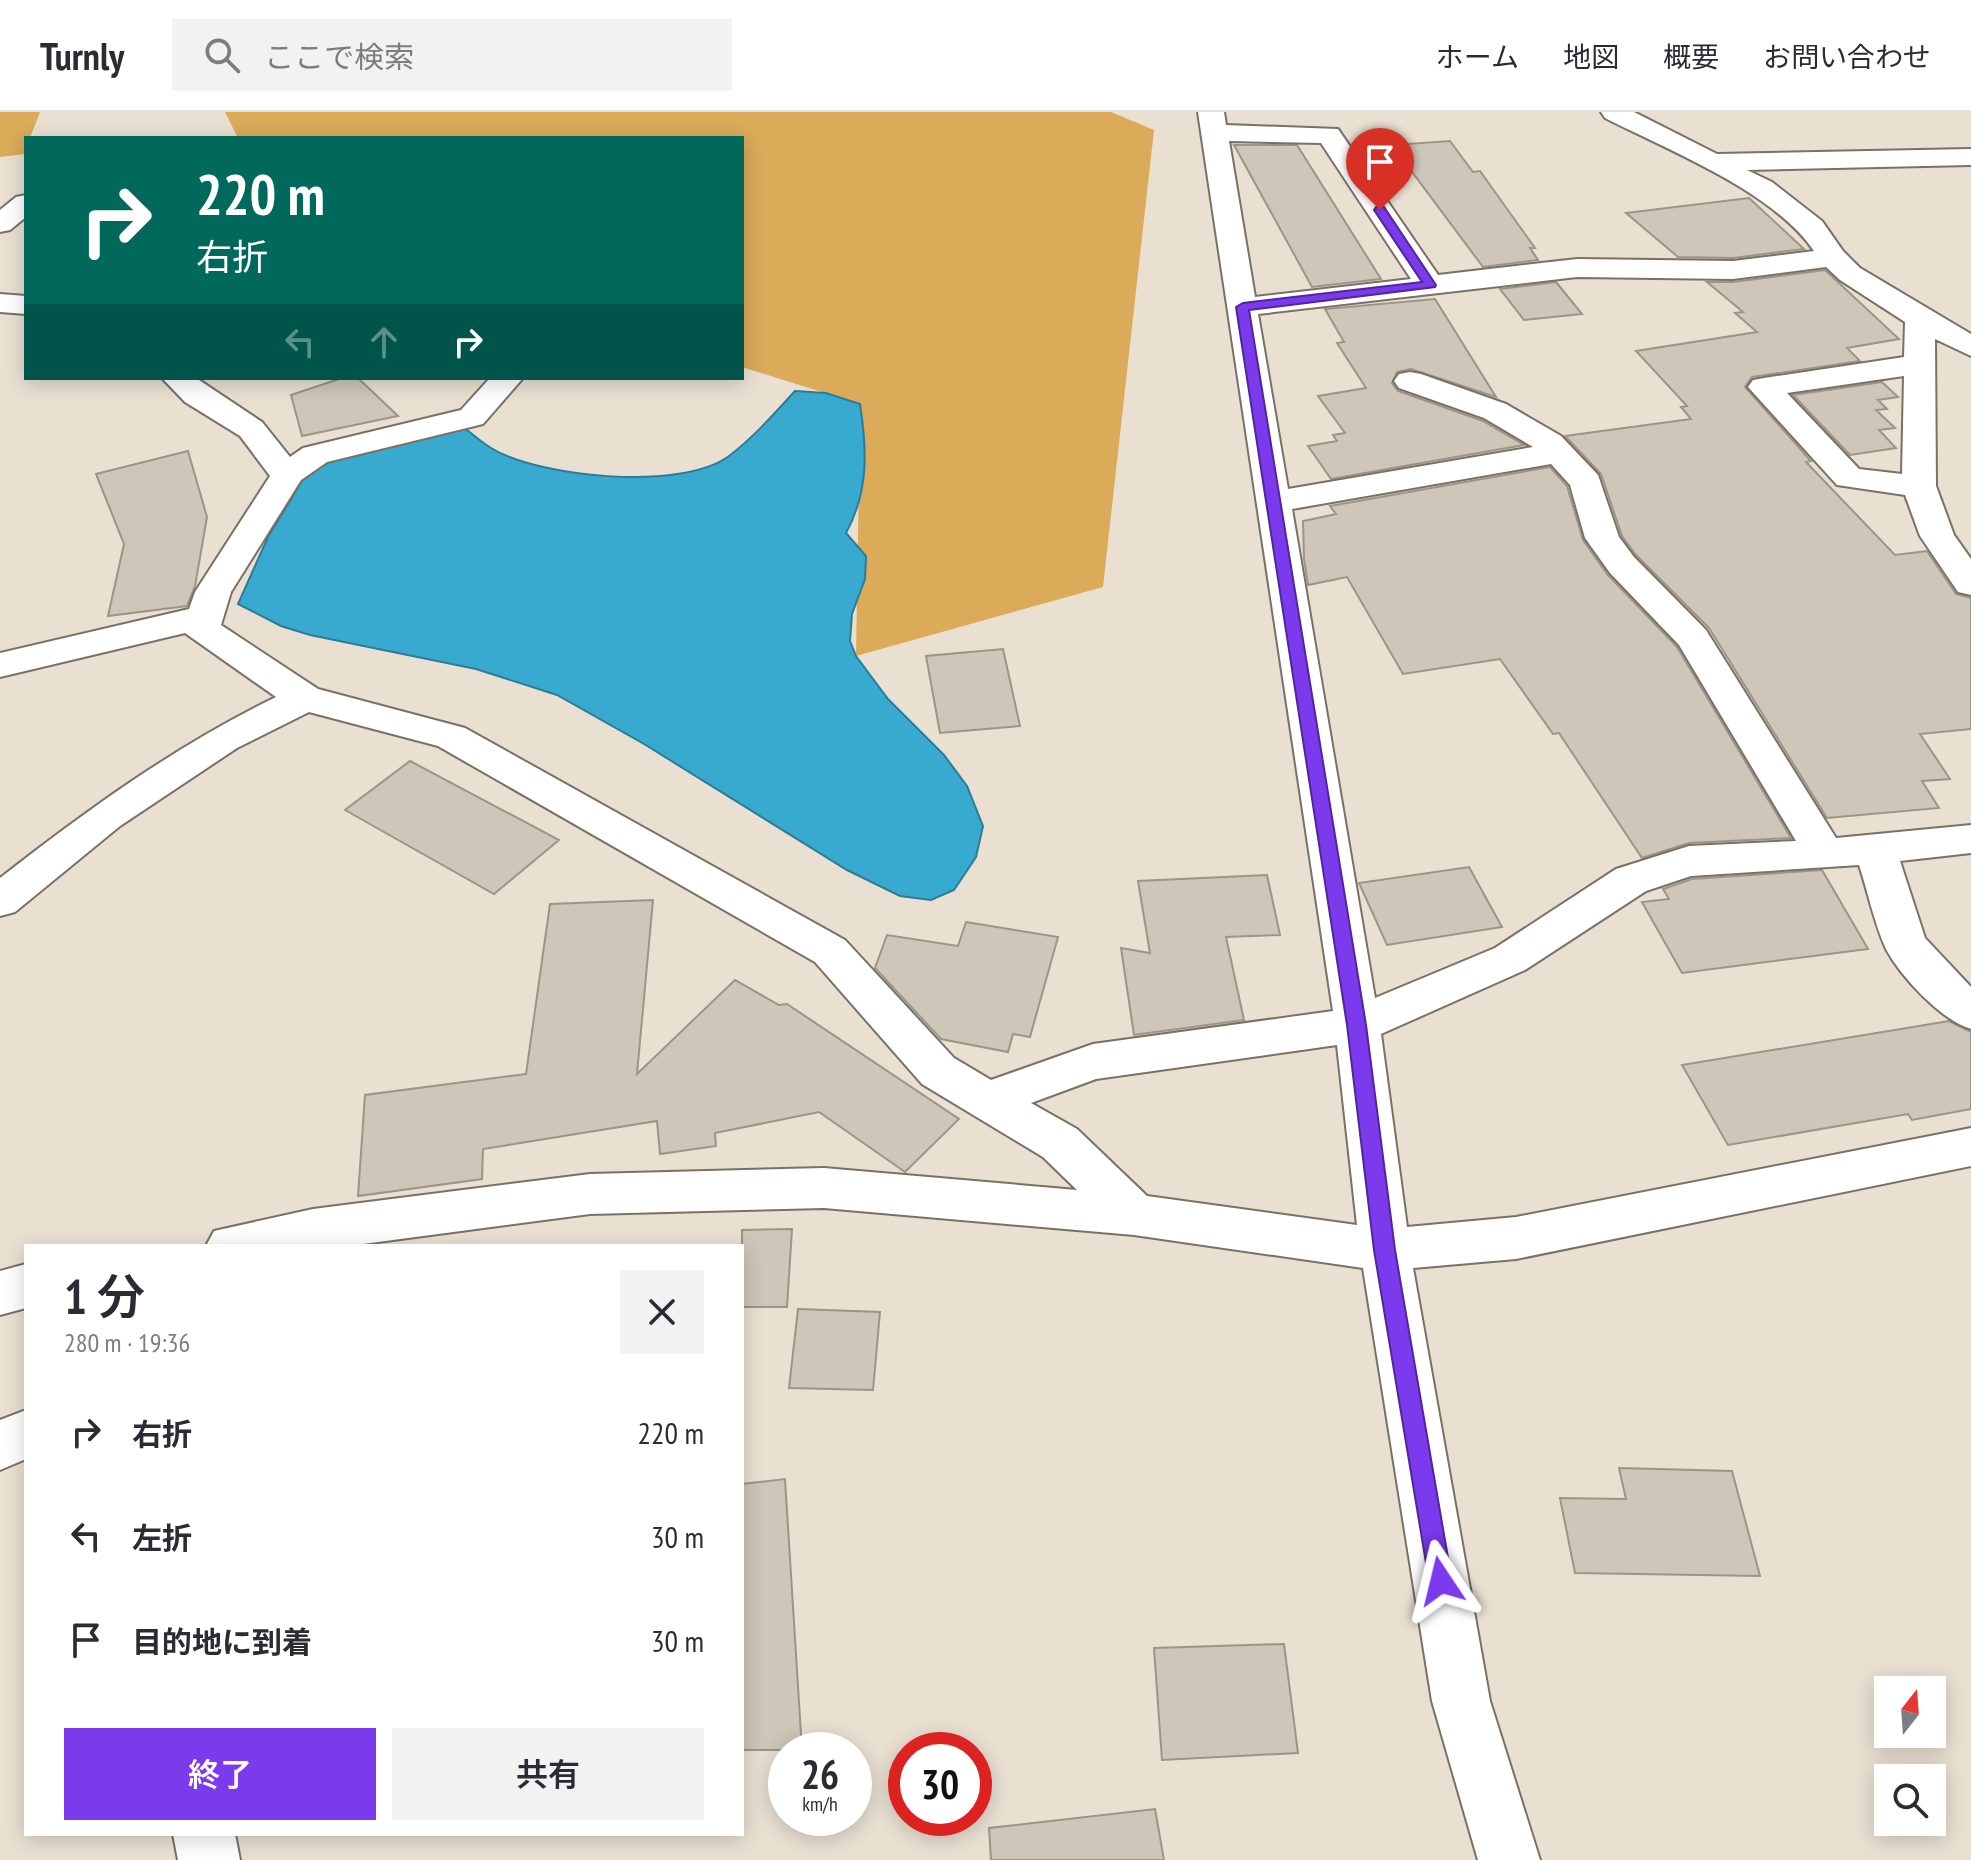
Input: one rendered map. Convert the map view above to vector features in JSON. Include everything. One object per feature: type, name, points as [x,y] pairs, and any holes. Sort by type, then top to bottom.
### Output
[{"type":"street","points":[[1614,112],[1762,188],[1812,227],[1833,257],[1850,274],[1971,347]]},
{"type":"street","points":[[1430,285],[1329,135],[1213,122],[1357,1025],[1385,1250],[1461,1701],[1509,1860]]},
{"type":"street","points":[[1712,162],[1971,157]]},
{"type":"street","points":[[0,224],[24,205]]},
{"type":"street","points":[[1243,307],[1577,268],[1733,270],[1833,257]]},
{"type":"street","points":[[0,303],[24,305]]},
{"type":"street","points":[[1920,318],[1919,486],[1937,536],[1971,584]]},
{"type":"street","points":[[1919,486],[1849,478],[1764,387],[1920,364]]},
{"type":"street","points":[[180,380],[193,396],[252,429],[272,461],[288,474]]},
{"type":"street","points":[[505,380],[472,417],[315,455],[288,474],[213,592],[201,629],[305,698],[451,737],[830,951],[938,1071],[1060,1143],[1134,1215]]},
{"type":"street","points":[[1410,381],[1495,411],[1549,443],[1586,482],[1602,538],[1622,565],[1693,638],[1825,854]]},
{"type":"street","points":[[1273,502],[1558,453]]},
{"type":"street","points":[[0,665],[205,617]]},
{"type":"street","points":[[0,901],[106,816],[223,739],[305,698]]},
{"type":"street","points":[[988,1100],[1093,1062],[1357,1025],[1510,959],[1631,880],[1689,861],[1825,854],[1971,839]]},
{"type":"street","points":[[1875,849],[1906,945],[1950,995],[1971,1012]]},
{"type":"street","points":[[253,1244],[388,1232],[590,1194],[824,1188],[1134,1215],[1385,1250],[1516,1238],[1971,1147]]},
{"type":"street","points":[[0,1293],[24,1287]]},
{"type":"street","points":[[0,1445],[24,1435]]},
{"type":"street","points":[[204,1836],[209,1860]]},
{"type":"shaded area","points":[[0,112],[40,112],[31,136],[24,136],[24,154],[0,157]]},
{"type":"shaded area","points":[[225,112],[1111,112],[1154,130],[1103,587],[856,656],[860,404],[744,368],[744,136],[237,136]]},
{"type":"water","points":[[795,391],[826,393],[860,404],[864,470],[859,502],[846,533],[866,556],[865,579],[852,614],[850,641],[856,656],[888,699],[944,755],[967,786],[983,826],[976,857],[954,890],[931,900],[900,896],[847,870],[644,744],[557,695],[476,669],[310,635],[281,626],[238,604],[268,537],[314,461],[462,426],[491,448],[542,467],[611,476],[679,474],[707,467],[729,456]]},
{"type":"building","points":[[1450,141],[1473,172],[1480,171],[1535,248],[1530,248],[1538,260],[1483,267],[1392,145]]},
{"type":"building","points":[[1234,145],[1297,145],[1381,279],[1312,287]]},
{"type":"building","points":[[1749,198],[1804,249],[1733,258],[1678,257],[1626,213]]},
{"type":"building","points":[[1825,270],[1899,339],[1847,348],[1860,361],[1752,377],[1745,387],[1811,461],[1806,462],[1895,555],[1927,551],[1956,594],[1971,598],[1971,729],[1920,734],[1950,779],[1922,781],[1939,808],[1827,818],[1709,628],[1636,555],[1622,536],[1601,474],[1565,436],[1691,419],[1681,407],[1687,406],[1636,351],[1757,332],[1735,313],[1743,312],[1707,282],[1733,282]]},
{"type":"building","points":[[1556,282],[1582,314],[1524,320],[1500,289]]},
{"type":"building","points":[[1435,299],[1496,397],[1411,369],[1397,372],[1392,383],[1398,391],[1483,421],[1524,445],[1331,479],[1308,446],[1337,441],[1333,435],[1345,433],[1318,396],[1366,388],[1337,343],[1344,342],[1325,309]]},
{"type":"building","points":[[336,380],[360,380],[398,416],[302,436],[291,395]]},
{"type":"building","points":[[1882,382],[1898,397],[1878,400],[1887,409],[1876,410],[1895,428],[1879,430],[1896,448],[1850,455],[1793,395]]},
{"type":"building","points":[[188,451],[207,517],[195,586],[187,606],[108,616],[124,544],[96,474]]},
{"type":"building","points":[[1550,467],[1567,486],[1583,540],[1608,575],[1677,647],[1791,838],[1689,843],[1642,858],[1559,733],[1553,734],[1500,659],[1403,674],[1347,577],[1308,585],[1303,521],[1336,514],[1330,506]]},
{"type":"building","points":[[1003,649],[1020,726],[940,733],[926,656]]},
{"type":"building","points":[[410,761],[559,840],[494,894],[345,810]]},
{"type":"building","points":[[1469,867],[1502,927],[1387,945],[1359,883]]},
{"type":"building","points":[[1822,870],[1868,949],[1682,973],[1642,902],[1669,899],[1663,889],[1692,879]]},
{"type":"building","points":[[1267,875],[1280,935],[1226,937],[1244,1020],[1134,1035],[1121,948],[1150,953],[1138,881]]},
{"type":"building","points":[[653,900],[637,1074],[735,980],[779,1005],[787,1004],[959,1119],[905,1172],[819,1112],[715,1133],[716,1146],[660,1154],[657,1121],[483,1149],[482,1179],[358,1196],[365,1095],[526,1074],[550,904]]},
{"type":"building","points":[[966,922],[1058,937],[1030,1037],[1013,1034],[1008,1052],[941,1039],[875,968],[887,935],[958,946]]},
{"type":"building","points":[[1949,1021],[1971,1032],[1971,1109],[1912,1120],[1908,1114],[1728,1145],[1682,1065]]},
{"type":"building","points":[[792,1229],[787,1307],[744,1307],[742,1230]]},
{"type":"building","points":[[798,1309],[880,1312],[873,1390],[789,1388]]},
{"type":"building","points":[[1619,1468],[1732,1471],[1760,1576],[1575,1573],[1560,1498],[1626,1499]]},
{"type":"building","points":[[785,1479],[801,1732],[768,1732],[768,1750],[744,1750],[744,1484]]},
{"type":"building","points":[[1284,1644],[1298,1753],[1162,1760],[1154,1648]]},
{"type":"building","points":[[1155,1809],[1164,1860],[991,1860],[992,1828]]},
{"type":"route","points":[[1380,210],[1430,285],[1243,307],[1357,1025],[1385,1250],[1441,1581]]}]
